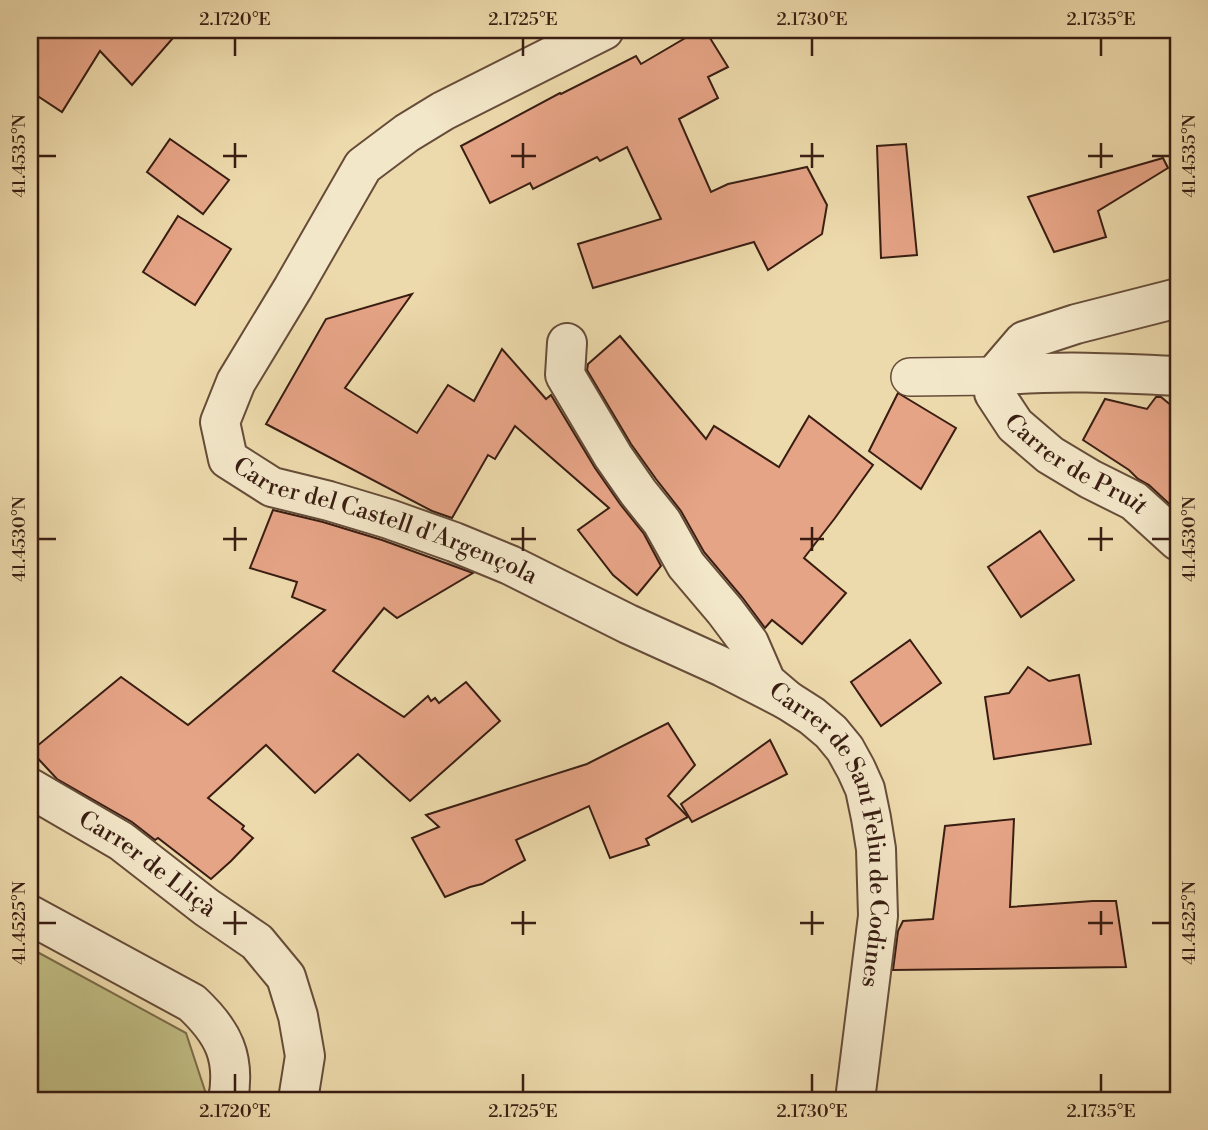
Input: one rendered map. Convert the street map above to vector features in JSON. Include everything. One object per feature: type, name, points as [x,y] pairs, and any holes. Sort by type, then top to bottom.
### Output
[{"type":"street","name":"Carrer del Castell d'Argençola","points":[[604,30],[443,111],[407,133],[363,166],[236,382],[220,422],[228,459],[272,487],[389,519],[510,565],[787,700]]},
{"type":"street","points":[[994,376],[1024,341],[1076,324],[1178,298]]},
{"type":"street","name":"Carrer de Sant Feliu de Codines","points":[[567,343],[565,375],[606,444],[662,522],[686,565],[748,643],[766,682],[831,732],[845,749],[864,789],[872,818],[876,849],[878,916],[855,1100]]},
{"type":"street","points":[[910,377],[1028,373],[1178,376]]},
{"type":"street","name":"Carrer de Pruit","points":[[994,376],[994,393],[1015,425],[1050,455],[1133,501],[1178,541]]},
{"type":"street","name":"Carrer de Lliçà","points":[[30,788],[121,841],[206,907],[257,942],[286,977],[298,1016],[305,1056],[298,1100]]},
{"type":"street","points":[[30,915],[192,1003],[209,1019],[222,1039],[228,1055],[231,1071],[228,1100]]},
{"type":"shaded area","points":[[30,948],[186,1033],[208,1100],[30,1100]]},
{"type":"building","points":[[30,30],[180,30],[132,85],[100,51],[62,112],[30,91]]},
{"type":"building","points":[[699,30],[705,30],[728,67],[708,77],[718,98],[679,119],[711,192],[728,184],[807,167],[827,205],[822,234],[768,270],[754,242],[593,288],[578,244],[661,219],[627,147],[600,161],[597,157],[533,189],[530,183],[490,203],[461,146],[636,56],[641,64]]},
{"type":"building","points":[[170,139],[229,180],[203,214],[147,172]]},
{"type":"building","points":[[906,144],[917,255],[881,258],[877,146]]},
{"type":"building","points":[[1163,158],[1168,168],[1098,211],[1106,237],[1054,252],[1028,197]]},
{"type":"building","points":[[178,216],[231,249],[195,305],[143,272]]},
{"type":"building","points":[[412,294],[345,388],[417,433],[448,385],[474,401],[502,349],[546,399],[551,395],[595,468],[644,534],[661,566],[637,595],[613,575],[578,530],[609,508],[515,426],[495,459],[488,455],[452,518],[432,511],[266,424],[326,319]]},
{"type":"building","points":[[620,336],[706,439],[714,426],[779,467],[809,416],[873,465],[804,558],[846,593],[802,644],[772,620],[765,628],[704,552],[681,511],[631,444],[587,370],[588,364]]},
{"type":"building","points":[[898,393],[956,428],[921,489],[869,451]]},
{"type":"building","points":[[1156,397],[1161,397],[1178,411],[1178,512],[1149,485],[1083,440],[1105,399],[1147,409]]},
{"type":"building","points":[[273,510],[382,540],[473,573],[397,618],[384,608],[333,671],[404,717],[428,696],[431,701],[435,698],[439,703],[466,682],[500,721],[410,801],[358,754],[315,793],[266,745],[208,798],[244,826],[242,829],[253,838],[211,879],[158,838],[155,840],[132,822],[57,779],[31,751],[121,677],[188,725],[325,610],[292,597],[297,582],[250,568]]},
{"type":"building","points":[[1040,531],[1074,580],[1021,617],[988,567]]},
{"type":"building","points":[[910,640],[941,683],[881,726],[851,682]]},
{"type":"building","points":[[1028,667],[1049,681],[1079,675],[1091,744],[994,759],[985,697],[1009,693]]},
{"type":"building","points":[[668,723],[695,765],[668,796],[688,817],[646,839],[649,845],[610,858],[589,806],[516,840],[525,860],[482,884],[445,897],[412,838],[439,827],[426,815],[587,764]]},
{"type":"building","points":[[770,740],[787,774],[692,822],[681,804]]},
{"type":"building","points":[[1014,819],[1010,907],[1116,901],[1126,967],[893,970],[898,931],[903,921],[933,919],[945,826]]}]
